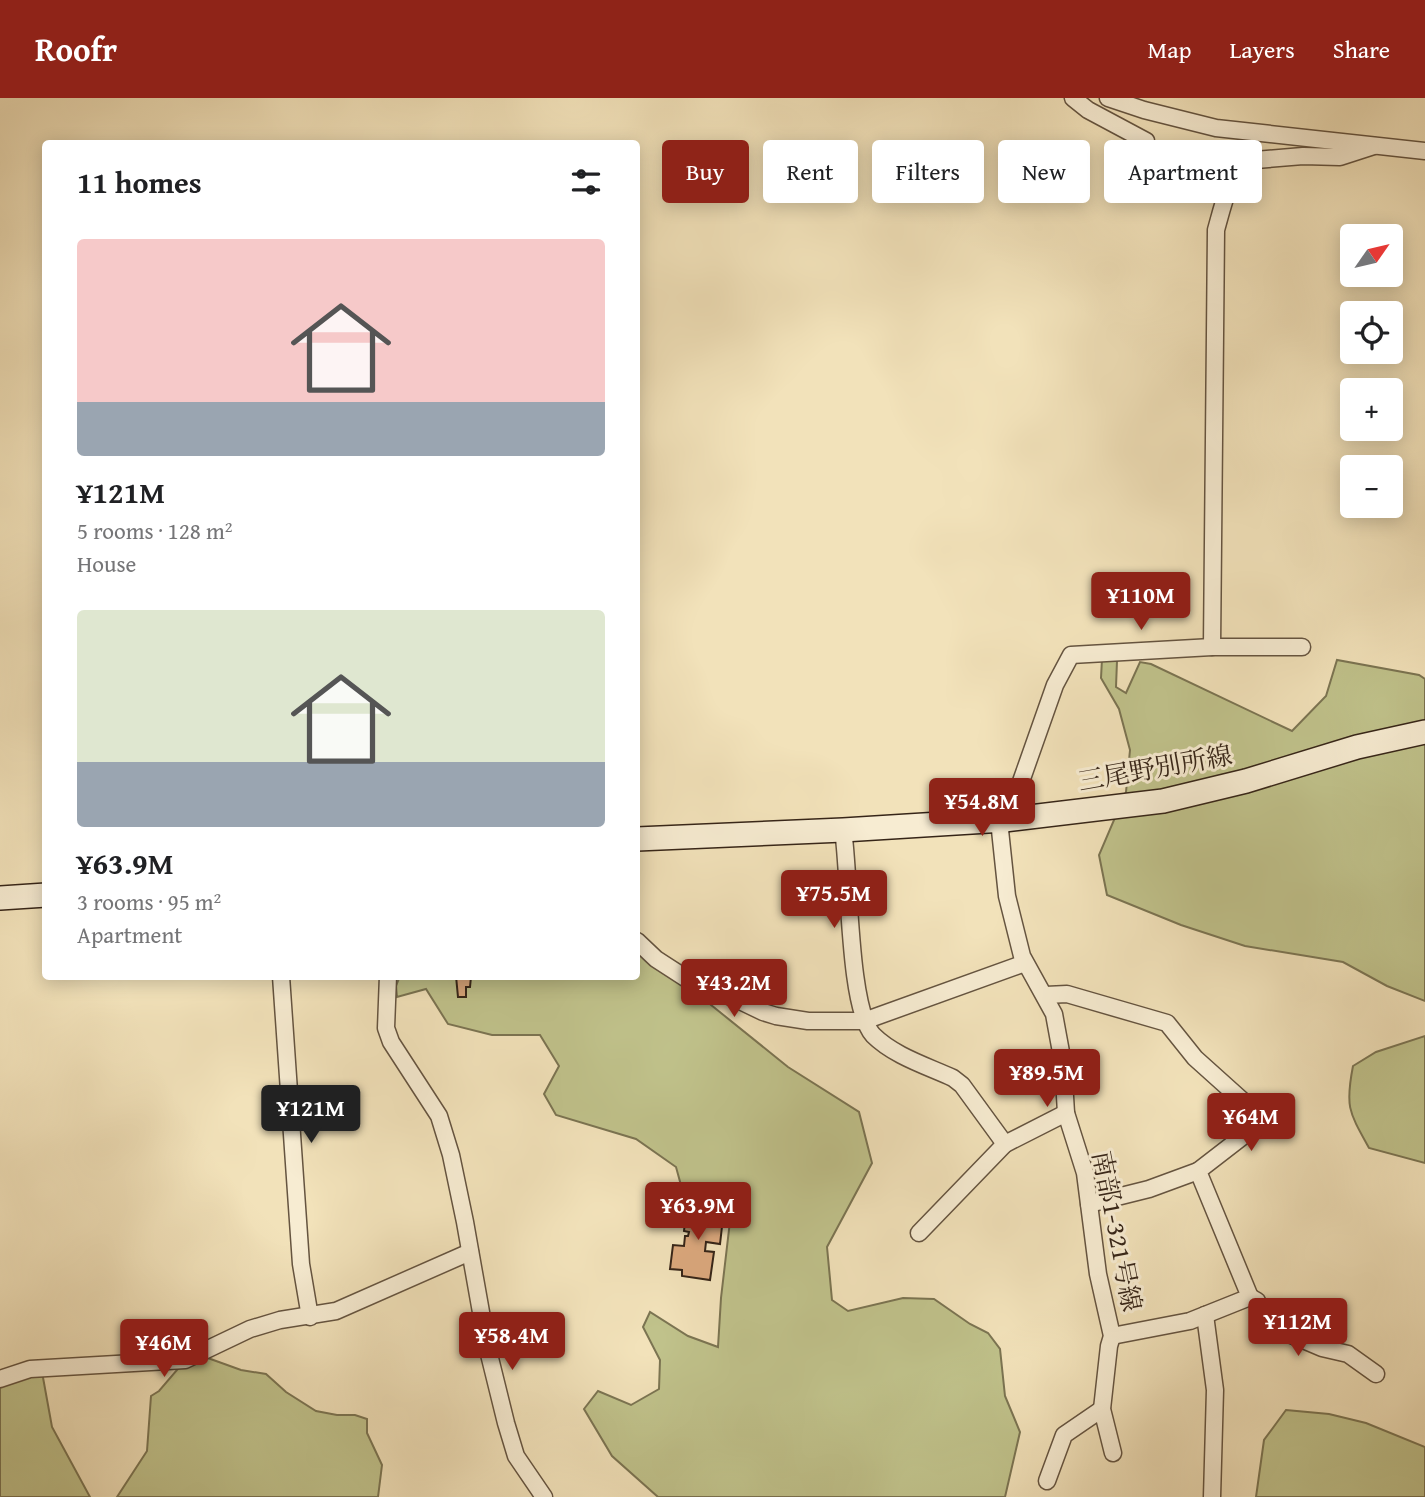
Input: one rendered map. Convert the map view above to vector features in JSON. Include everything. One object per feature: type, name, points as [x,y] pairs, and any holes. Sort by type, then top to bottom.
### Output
[{"type":"main road","name":"三尾野別所線","points":[[640,839],[1004,820],[1163,801],[1246,781],[1357,747],[1425,732]]},
{"type":"main road","points":[[0,898],[42,895]]},
{"type":"street","points":[[1073,98],[1088,110],[1144,140]]},
{"type":"street","points":[[1108,98],[1216,128],[1425,151]]},
{"type":"street","points":[[1212,647],[1216,230],[1224,200],[1234,173],[1244,161],[1303,156],[1340,157],[1374,146]]},
{"type":"street","points":[[1004,820],[1012,807],[1055,685],[1071,655],[1212,647],[1303,648]]},
{"type":"street","name":"南部1-321号線","points":[[1004,820],[1000,830],[1007,896],[1025,963],[1046,995],[1054,1014],[1063,1063],[1066,1113],[1085,1173],[1098,1274],[1112,1336],[1102,1409],[1113,1453]]},
{"type":"street","points":[[843,830],[856,989],[864,1021],[873,1034],[886,1045],[962,1085],[1006,1144]]},
{"type":"street","points":[[640,944],[656,959],[690,981],[763,1012],[791,1019],[864,1021],[1025,963]]},
{"type":"street","points":[[281,980],[301,1264],[310,1317]]},
{"type":"street","points":[[387,980],[386,1028],[391,1042],[439,1115],[451,1155],[487,1346],[516,1456],[544,1497]]},
{"type":"street","points":[[1046,995],[1067,994],[1167,1023],[1195,1058],[1264,1120],[1198,1171],[1149,1189],[1089,1203]]},
{"type":"street","points":[[919,1233],[1006,1144],[1066,1113]]},
{"type":"street","points":[[1198,1171],[1250,1297],[1257,1301],[1268,1325],[1322,1348],[1348,1354],[1377,1374]]},
{"type":"street","points":[[0,1379],[30,1369],[185,1360],[250,1329],[280,1320],[335,1311],[470,1252]]},
{"type":"street","points":[[1112,1336],[1190,1321],[1250,1297]]},
{"type":"street","points":[[1205,1315],[1215,1390],[1212,1497]]},
{"type":"street","points":[[1047,1481],[1064,1435],[1102,1409]]},
{"type":"green space","points":[[1102,659],[1117,661],[1116,687],[1126,693],[1140,662],[1151,664],[1292,731],[1326,696],[1337,660],[1419,675],[1425,679],[1425,1001],[1387,986],[1343,962],[1245,946],[1181,925],[1107,895],[1099,855],[1126,792],[1130,750],[1119,709],[1101,678]]},
{"type":"green space","points":[[640,955],[690,988],[788,1067],[859,1112],[872,1163],[827,1247],[832,1300],[848,1311],[903,1298],[934,1299],[988,1333],[1000,1349],[1005,1396],[1020,1432],[1005,1497],[658,1497],[612,1456],[584,1409],[598,1391],[631,1405],[659,1389],[660,1360],[643,1327],[650,1312],[688,1336],[718,1347],[732,1204],[684,1196],[676,1167],[636,1139],[556,1115],[544,1094],[559,1066],[540,1035],[492,1035],[448,1024],[426,989],[397,997],[398,980],[640,980]]},
{"type":"green space","points":[[1425,1036],[1425,1163],[1369,1148],[1350,1109],[1349,1091],[1353,1066],[1376,1052]]},
{"type":"green space","points":[[205,1357],[241,1370],[266,1374],[286,1392],[316,1411],[367,1419],[367,1433],[382,1465],[378,1497],[117,1497],[147,1451],[151,1396],[159,1391],[182,1364]]},
{"type":"green space","points":[[42,1372],[52,1427],[90,1497],[0,1497],[0,1385]]},
{"type":"green space","points":[[1286,1410],[1329,1414],[1366,1423],[1425,1447],[1425,1497],[1256,1497],[1264,1440]]},
{"type":"building","points":[[456,980],[471,980],[470,987],[466,987],[466,997],[458,997]]},
{"type":"building","points":[[690,1205],[724,1209],[720,1244],[706,1242],[705,1251],[714,1252],[710,1280],[682,1276],[682,1270],[670,1269],[673,1245],[684,1246],[685,1236],[688,1236],[689,1232],[684,1231]]}]
